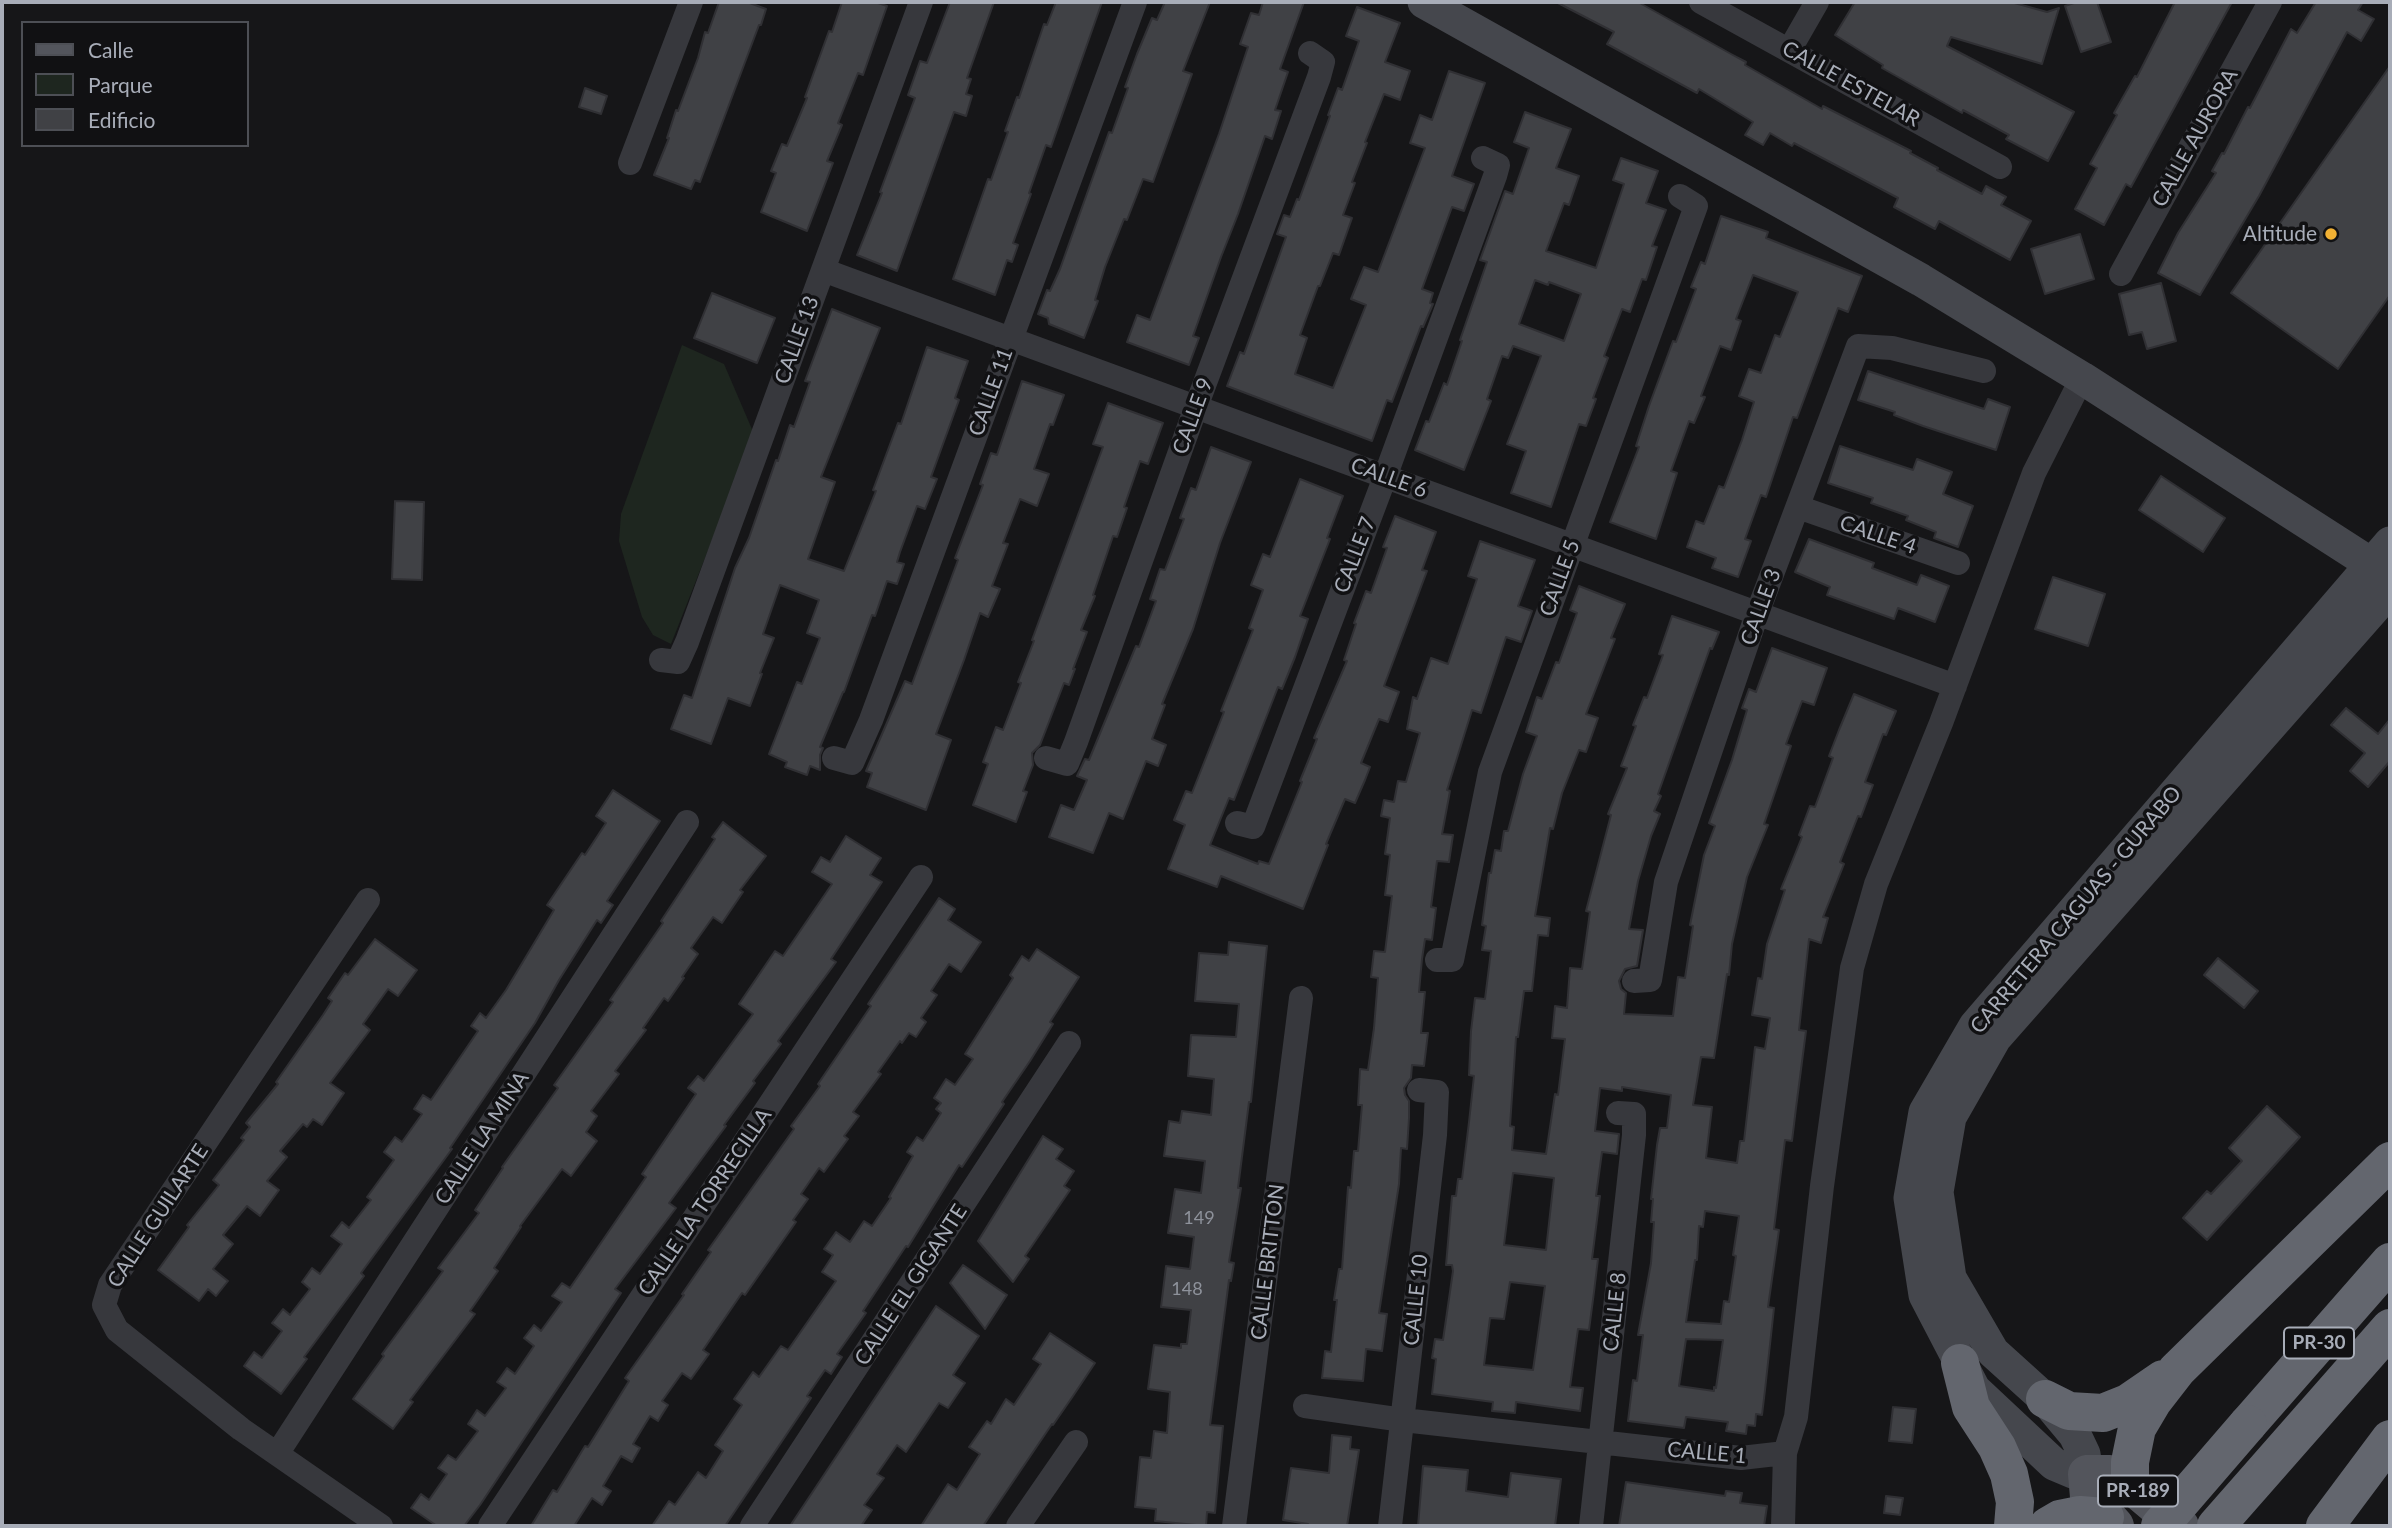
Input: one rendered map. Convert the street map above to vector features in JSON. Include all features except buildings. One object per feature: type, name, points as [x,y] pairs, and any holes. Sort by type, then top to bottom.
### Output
[{"type":"highway","points":[[2130,1484],[2130,1462],[2137,1428],[2153,1401],[2177,1370],[2390,1161]]},
{"type":"highway","name":"PR-30","points":[[2160,1526],[2390,1262]]},
{"type":"highway","name":"PR-30","points":[[2216,1526],[2390,1328]]},
{"type":"highway","points":[[1960,1363],[1971,1407],[1997,1447],[2009,1474],[2015,1502],[2013,1526]]},
{"type":"highway","points":[[2045,1399],[2069,1411],[2103,1413],[2128,1403],[2177,1370]]},
{"type":"highway","points":[[2325,1526],[2390,1439]]},
{"type":"highway","points":[[2048,1526],[2060,1519],[2080,1515],[2110,1522]]},
{"type":"main road","points":[[1435,4],[1921,280],[2386,568]]},
{"type":"main road","name":"CARRETERA CAGUAS - GURABO","points":[[2386,568],[1995,1038],[1950,1117],[1937,1192],[1950,1278],[1993,1352],[2045,1399],[2075,1436],[2084,1454],[2087,1474],[2073,1472],[2054,1464],[1974,1390],[1925,1295],[1910,1198],[1925,1112],[1975,1026],[2386,568]]},
{"type":"main road","name":"PR-189","points":[[2110,1522],[2089,1497],[2087,1474],[2110,1474],[2130,1484],[2180,1526]]},
{"type":"street","points":[[630,163],[691,2]]},
{"type":"street","name":"CALLE 13","points":[[661,660],[678,662],[682,652],[921,2]]},
{"type":"street","name":"CALLE 11","points":[[834,758],[852,763],[871,720],[1135,2]]},
{"type":"street","name":"CALLE ESTELAR","points":[[1701,2],[2000,167]]},
{"type":"street","points":[[1790,50],[1817,2]]},
{"type":"street","name":"CALLE AURORA","points":[[2121,274],[2270,2]]},
{"type":"street","name":"CALLE 9","points":[[1046,758],[1067,764],[1076,742],[1196,407],[1319,77],[1323,62],[1310,53]]},
{"type":"street","name":"CALLE 7","points":[[1237,824],[1253,827],[1385,477],[1499,165],[1483,158]]},
{"type":"street","name":"CALLE 5","points":[[1437,960],[1452,960],[1490,772],[1696,206],[1680,196]]},
{"type":"street","name":"CALLE 6","points":[[823,270],[1955,686]]},
{"type":"street","name":"CALLE 3","points":[[1634,981],[1650,980],[1666,882],[1757,614],[1858,346],[1892,348],[1984,371]]},
{"type":"street","points":[[1783,1526],[1785,1454],[1796,1418],[1822,1186],[1852,968],[1876,884],[1955,686],[2034,473],[2082,379]]},
{"type":"street","name":"CALLE 4","points":[[1798,507],[1958,563]]},
{"type":"street","name":"CALLE LA MINA","points":[[277,1454],[687,822]]},
{"type":"street","name":"CALLE LA TORRECILLA","points":[[490,1526],[921,877]]},
{"type":"street","name":"CALLE GUILARTE","points":[[368,900],[110,1285],[104,1305],[117,1330],[241,1429],[381,1526]]},
{"type":"street","name":"CALLE BRITTON","points":[[1234,1526],[1301,998]]},
{"type":"street","name":"CALLE EL GIGANTE","points":[[752,1526],[1069,1043]]},
{"type":"street","name":"CALLE 10","points":[[1390,1526],[1435,1135],[1437,1092],[1419,1090]]},
{"type":"street","name":"CALLE 8","points":[[1591,1526],[1634,1135],[1634,1114],[1618,1113]]},
{"type":"street","name":"CALLE 1","points":[[1305,1406],[1403,1420],[1741,1458],[1785,1454]]},
{"type":"street","points":[[1018,1526],[1076,1442]]},
{"type":"green space","points":[[682,345],[724,364],[754,434],[671,644],[653,635],[642,617],[619,541],[621,514]]},
{"type":"place","name":"Altitude","points":[[2331,234]]}]
